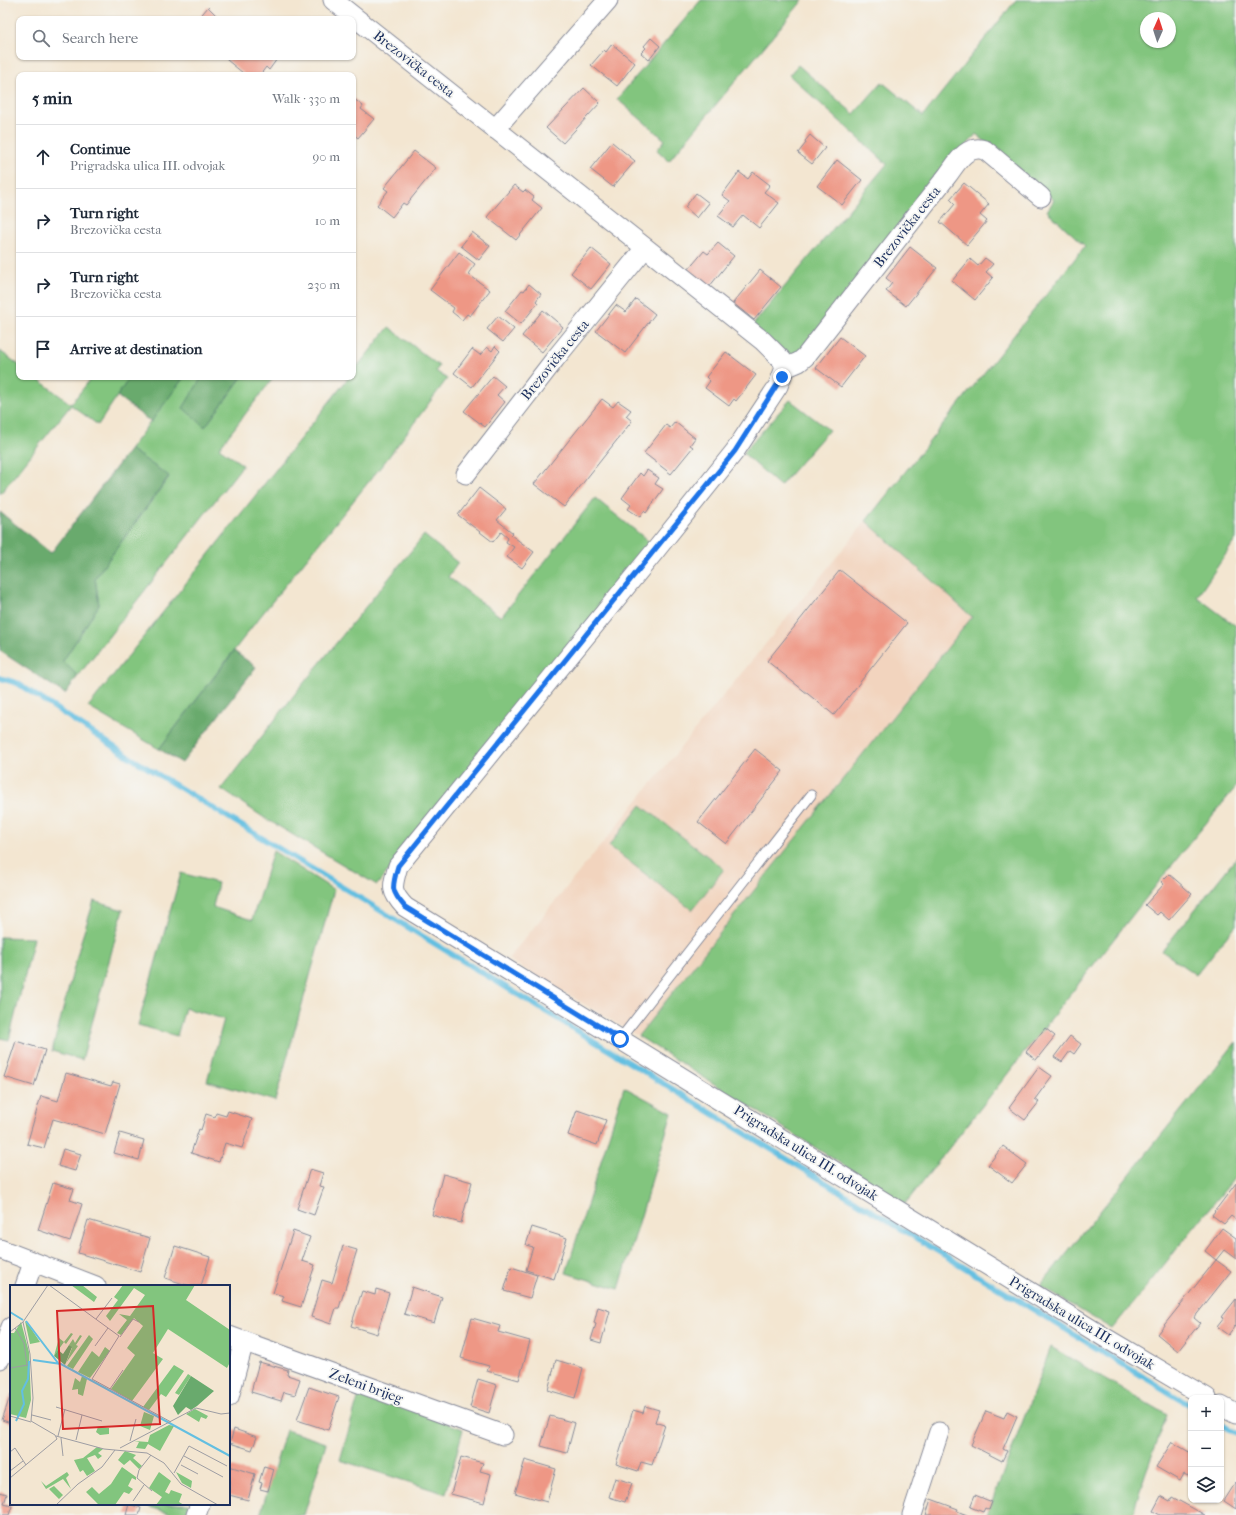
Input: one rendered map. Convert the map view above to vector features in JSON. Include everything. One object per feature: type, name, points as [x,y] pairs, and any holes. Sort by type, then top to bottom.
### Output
[{"type":"street","name":"Brezovička cesta","points":[[333,0],[353,16]]},
{"type":"street","points":[[495,129],[608,0]]},
{"type":"street","name":"Brezovička cesta","points":[[356,18],[763,341],[782,360],[785,368],[799,362],[805,357],[968,151],[976,148],[985,150],[1041,197]]},
{"type":"street","name":"Brezovička cesta","points":[[466,474],[555,359],[646,248]]},
{"type":"street","name":"Prigradska ulica III. odvojak","points":[[785,368],[778,386],[735,451],[398,866],[393,885],[395,896],[405,907],[1202,1395]]},
{"type":"street","points":[[0,1249],[93,1285]]},
{"type":"street","points":[[25,1285],[33,1262]]},
{"type":"street","points":[[0,1359],[10,1330]]},
{"type":"street","points":[[230,1390],[237,1339]]},
{"type":"street","name":"Zeleni brijeg","points":[[237,1339],[503,1435]]},
{"type":"street","points":[[1224,1408],[1236,1414]]},
{"type":"street","points":[[912,1515],[939,1432]]},
{"type":"street","points":[[196,1515],[200,1505]]},
{"type":"lane","points":[[620,1039],[811,795]]},
{"type":"shaded area","points":[[866,521],[972,617],[638,1036],[508,959]]},
{"type":"green space","points":[[701,0],[803,0],[669,161],[657,150],[665,140],[617,99]]},
{"type":"green space","points":[[1016,0],[1236,0],[1236,539],[1197,597],[1236,626],[1236,787],[1184,850],[905,1204],[638,1036],[972,617],[866,521],[1085,246],[1047,211],[1054,200],[976,134],[802,349],[791,357],[751,327],[887,164],[789,75],[798,65],[854,114],[882,82],[923,116]]},
{"type":"green space","points":[[389,327],[439,366],[436,371],[447,379],[387,459],[255,623],[159,749],[88,707],[347,380],[356,380],[356,368]]},
{"type":"green space","points":[[0,351],[16,363],[16,380],[39,380],[71,404],[90,380],[128,380],[98,425],[71,405],[0,494]]},
{"type":"green space","points":[[128,380],[182,380],[151,422],[117,396]]},
{"type":"green space","points":[[182,380],[202,380],[205,427],[240,380],[272,380],[219,448],[243,465],[78,676],[63,661],[99,605],[95,578],[169,477],[130,449]]},
{"type":"green space","points":[[200,380],[240,380],[205,427],[183,408]]},
{"type":"green space","points":[[790,400],[829,430],[780,486],[743,453]]},
{"type":"green space","points":[[130,449],[169,476],[95,578],[99,605],[63,661],[78,676],[65,694],[0,651],[0,512],[51,553]]},
{"type":"green space","points":[[595,498],[652,544],[377,885],[263,817],[221,789],[298,690],[424,535],[458,563],[448,577],[501,617]]},
{"type":"green space","points":[[234,651],[256,667],[182,763],[159,749]]},
{"type":"green space","points":[[641,805],[724,869],[692,910],[609,846]]},
{"type":"green space","points":[[273,851],[334,890],[275,1101],[207,1081],[224,1019],[185,1008],[177,1036],[138,1025],[181,873],[218,883],[213,907],[252,920]]},
{"type":"green space","points":[[1236,858],[1236,925],[1196,975],[1162,951]]},
{"type":"green space","points":[[94,901],[123,910],[82,1060],[52,1051],[81,941]]},
{"type":"green space","points":[[0,937],[34,938],[9,1040],[0,1038]]},
{"type":"green space","points":[[1236,1042],[1236,1176],[1112,1329],[1040,1286]]},
{"type":"green space","points":[[624,1087],[672,1113],[619,1289],[566,1273]]},
{"type":"green space","points":[[1051,1347],[1167,1415],[1132,1515],[987,1515]]},
{"type":"green space","points":[[360,1391],[463,1429],[446,1494],[340,1460]]},
{"type":"green space","points":[[286,1430],[326,1443],[304,1515],[260,1515]]},
{"type":"green space","points":[[144,1505],[189,1505],[186,1515],[174,1515]]},
{"type":"building","points":[[208,7],[217,16],[200,16]]},
{"type":"building","points":[[651,38],[660,46],[649,60],[641,53],[646,48],[644,46]]},
{"type":"building","points":[[612,44],[635,63],[617,86],[591,65],[604,50],[606,52]]},
{"type":"building","points":[[227,60],[276,60],[269,70],[266,67],[262,72],[242,72]]},
{"type":"building","points":[[584,88],[600,103],[563,143],[546,128]]},
{"type":"building","points":[[356,100],[363,106],[361,109],[374,119],[358,138],[356,136]]},
{"type":"building","points":[[810,135],[825,148],[812,164],[798,153]]},
{"type":"building","points":[[612,142],[635,161],[613,187],[590,169]]},
{"type":"building","points":[[414,151],[436,168],[406,205],[403,203],[392,217],[377,205],[388,191],[384,188]]},
{"type":"building","points":[[837,160],[862,180],[842,205],[817,186]]},
{"type":"building","points":[[739,172],[748,179],[753,172],[770,185],[764,192],[779,203],[759,228],[743,215],[733,227],[718,216],[730,201],[722,195]]},
{"type":"building","points":[[964,183],[989,204],[980,215],[987,221],[967,245],[940,222],[955,204],[950,199]]},
{"type":"building","points":[[514,185],[523,192],[525,190],[534,197],[532,200],[542,208],[516,240],[487,217]]},
{"type":"building","points":[[696,193],[709,203],[697,218],[685,207]]},
{"type":"building","points":[[472,232],[490,246],[479,260],[461,246]]},
{"type":"building","points":[[718,243],[734,256],[709,287],[688,270],[704,251],[708,254]]},
{"type":"building","points":[[910,247],[937,268],[906,306],[886,291],[892,283],[886,278]]},
{"type":"building","points":[[591,248],[611,264],[591,289],[571,273]]},
{"type":"building","points":[[459,252],[475,264],[468,274],[490,290],[470,316],[467,314],[462,320],[452,312],[454,308],[430,290]]},
{"type":"building","points":[[985,258],[993,264],[986,272],[993,278],[975,300],[952,281],[970,259],[978,266]]},
{"type":"building","points":[[760,270],[781,287],[754,320],[733,303]]},
{"type":"building","points":[[529,284],[541,294],[536,301],[538,303],[521,324],[505,311],[522,290],[524,291]]},
{"type":"building","points":[[636,299],[655,314],[625,353],[596,331],[616,305],[626,312]]},
{"type":"building","points":[[543,310],[563,327],[542,352],[522,336]]},
{"type":"building","points":[[498,316],[514,329],[503,342],[487,329]]},
{"type":"building","points":[[840,337],[865,356],[841,387],[816,368]]},
{"type":"building","points":[[495,346],[500,351],[472,387],[454,373],[472,349],[480,355],[487,347],[492,351]]},
{"type":"building","points":[[726,352],[756,375],[736,401],[734,399],[729,406],[705,388],[710,381],[706,377]]},
{"type":"building","points":[[493,376],[505,386],[497,395],[505,402],[485,427],[464,411]]},
{"type":"building","points":[[602,399],[613,407],[618,401],[631,410],[626,416],[632,421],[564,507],[534,484]]},
{"type":"building","points":[[675,422],[695,438],[690,445],[693,447],[671,474],[644,453],[666,425],[670,428]]},
{"type":"building","points":[[647,470],[659,478],[655,484],[663,489],[646,513],[644,511],[640,517],[628,509],[631,505],[622,498],[640,473],[643,476]]},
{"type":"building","points":[[479,488],[506,509],[497,520],[513,533],[511,535],[534,552],[522,568],[507,557],[514,547],[506,542],[508,538],[501,532],[493,542],[458,515]]},
{"type":"building","points":[[840,570],[907,623],[834,715],[767,661]]},
{"type":"building","points":[[755,749],[783,771],[726,844],[698,822]]},
{"type":"building","points":[[1169,874],[1192,894],[1169,920],[1160,912],[1157,915],[1145,905],[1164,884],[1161,882]]},
{"type":"building","points":[[1045,1028],[1055,1036],[1036,1060],[1026,1052]]},
{"type":"building","points":[[1070,1036],[1081,1044],[1074,1054],[1070,1051],[1062,1062],[1054,1057]]},
{"type":"building","points":[[16,1041],[45,1050],[34,1086],[4,1077]]},
{"type":"building","points":[[1039,1067],[1052,1076],[1035,1099],[1039,1102],[1025,1120],[1009,1108]]},
{"type":"building","points":[[66,1073],[111,1086],[113,1082],[120,1084],[105,1134],[53,1119],[44,1148],[27,1144],[41,1096],[58,1101]]},
{"type":"building","points":[[577,1110],[606,1120],[597,1145],[568,1135]]},
{"type":"building","points":[[228,1111],[252,1119],[242,1148],[225,1143],[219,1162],[191,1153],[206,1114],[215,1117],[216,1113],[226,1116]]},
{"type":"building","points":[[120,1133],[144,1140],[139,1160],[114,1153]]},
{"type":"building","points":[[1003,1146],[1027,1164],[1012,1183],[988,1165]]},
{"type":"building","points":[[63,1149],[81,1154],[75,1171],[58,1166]]},
{"type":"building","points":[[310,1169],[323,1173],[319,1186],[324,1187],[314,1215],[297,1209]]},
{"type":"building","points":[[443,1174],[472,1182],[461,1223],[432,1215]]},
{"type":"building","points":[[53,1183],[74,1189],[70,1200],[82,1204],[70,1241],[38,1230]]},
{"type":"building","points":[[1236,1183],[1236,1220],[1231,1216],[1224,1224],[1212,1215]]},
{"type":"building","points":[[88,1220],[150,1238],[140,1272],[78,1253]]},
{"type":"building","points":[[532,1227],[567,1238],[554,1279],[526,1270],[533,1247],[526,1245]]},
{"type":"building","points":[[1222,1228],[1236,1238],[1236,1259],[1224,1250],[1216,1260],[1205,1251]]},
{"type":"building","points":[[293,1231],[310,1237],[302,1261],[315,1265],[301,1307],[282,1301],[284,1296],[273,1293]]},
{"type":"building","points":[[175,1246],[210,1257],[201,1285],[187,1285],[165,1278]]},
{"type":"building","points":[[343,1246],[357,1250],[339,1308],[336,1308],[331,1324],[311,1317],[322,1280],[332,1283]]},
{"type":"building","points":[[1216,1260],[1231,1271],[1194,1318],[1200,1323],[1178,1351],[1157,1334]]},
{"type":"building","points":[[511,1267],[537,1275],[530,1298],[504,1291]]},
{"type":"building","points":[[412,1287],[442,1297],[434,1323],[404,1314]]},
{"type":"building","points":[[376,1289],[389,1293],[377,1334],[351,1326],[362,1291],[375,1295]]},
{"type":"building","points":[[1236,1299],[1236,1327],[1235,1326],[1228,1335],[1217,1327],[1224,1318],[1222,1317]]},
{"type":"building","points":[[598,1307],[610,1311],[601,1343],[591,1340],[596,1324],[594,1323]]},
{"type":"building","points":[[472,1318],[500,1326],[498,1332],[530,1341],[519,1380],[487,1371],[489,1366],[461,1358]]},
{"type":"building","points":[[556,1360],[583,1368],[575,1398],[548,1390]]},
{"type":"building","points":[[259,1362],[288,1370],[287,1375],[300,1379],[295,1395],[284,1392],[281,1401],[251,1392]]},
{"type":"building","points":[[478,1379],[497,1385],[489,1413],[470,1407]]},
{"type":"building","points":[[309,1387],[339,1397],[328,1430],[297,1420]]},
{"type":"building","points":[[10,1397],[10,1423],[2,1420]]},
{"type":"building","points":[[645,1406],[659,1410],[655,1422],[665,1425],[652,1465],[641,1462],[638,1471],[616,1464],[633,1410],[643,1413]]},
{"type":"building","points":[[986,1411],[1004,1418],[1007,1411],[1017,1416],[1003,1449],[1007,1451],[1002,1461],[971,1445]]},
{"type":"building","points":[[550,1416],[575,1423],[567,1453],[541,1446]]},
{"type":"building","points":[[234,1429],[257,1437],[252,1450],[230,1443]]},
{"type":"building","points":[[1172,1442],[1188,1451],[1188,1476],[1184,1474],[1180,1481],[1156,1467]]},
{"type":"building","points":[[461,1457],[483,1463],[480,1471],[491,1474],[484,1503],[451,1494]]},
{"type":"building","points":[[525,1460],[556,1469],[547,1502],[515,1493]]},
{"type":"building","points":[[230,1466],[255,1474],[248,1500],[230,1495]]},
{"type":"building","points":[[264,1466],[274,1469],[268,1491],[260,1489],[262,1483],[259,1482]]},
{"type":"building","points":[[615,1478],[632,1483],[625,1502],[609,1497]]},
{"type":"building","points":[[1236,1482],[1236,1509],[1224,1501]]},
{"type":"building","points":[[0,1492],[7,1494],[4,1504],[12,1506],[9,1515],[0,1515]]},
{"type":"building","points":[[975,1495],[992,1502],[989,1510],[985,1508],[983,1512],[970,1507]]},
{"type":"building","points":[[1161,1496],[1170,1501],[1172,1497],[1205,1515],[1160,1515],[1153,1511]]},
{"type":"building","points":[[931,1499],[958,1509],[957,1511],[967,1515],[926,1515]]},
{"type":"building","points":[[129,1505],[141,1508],[139,1515],[126,1515]]},
{"type":"waterway","points":[[0,678],[17,683],[131,758],[1188,1404]]},
{"type":"waterway","points":[[1224,1426],[1236,1433]]},
{"type":"route","points":[[620,1039],[405,907],[395,896],[393,885],[398,866],[735,451],[778,386],[782,377]]}]
